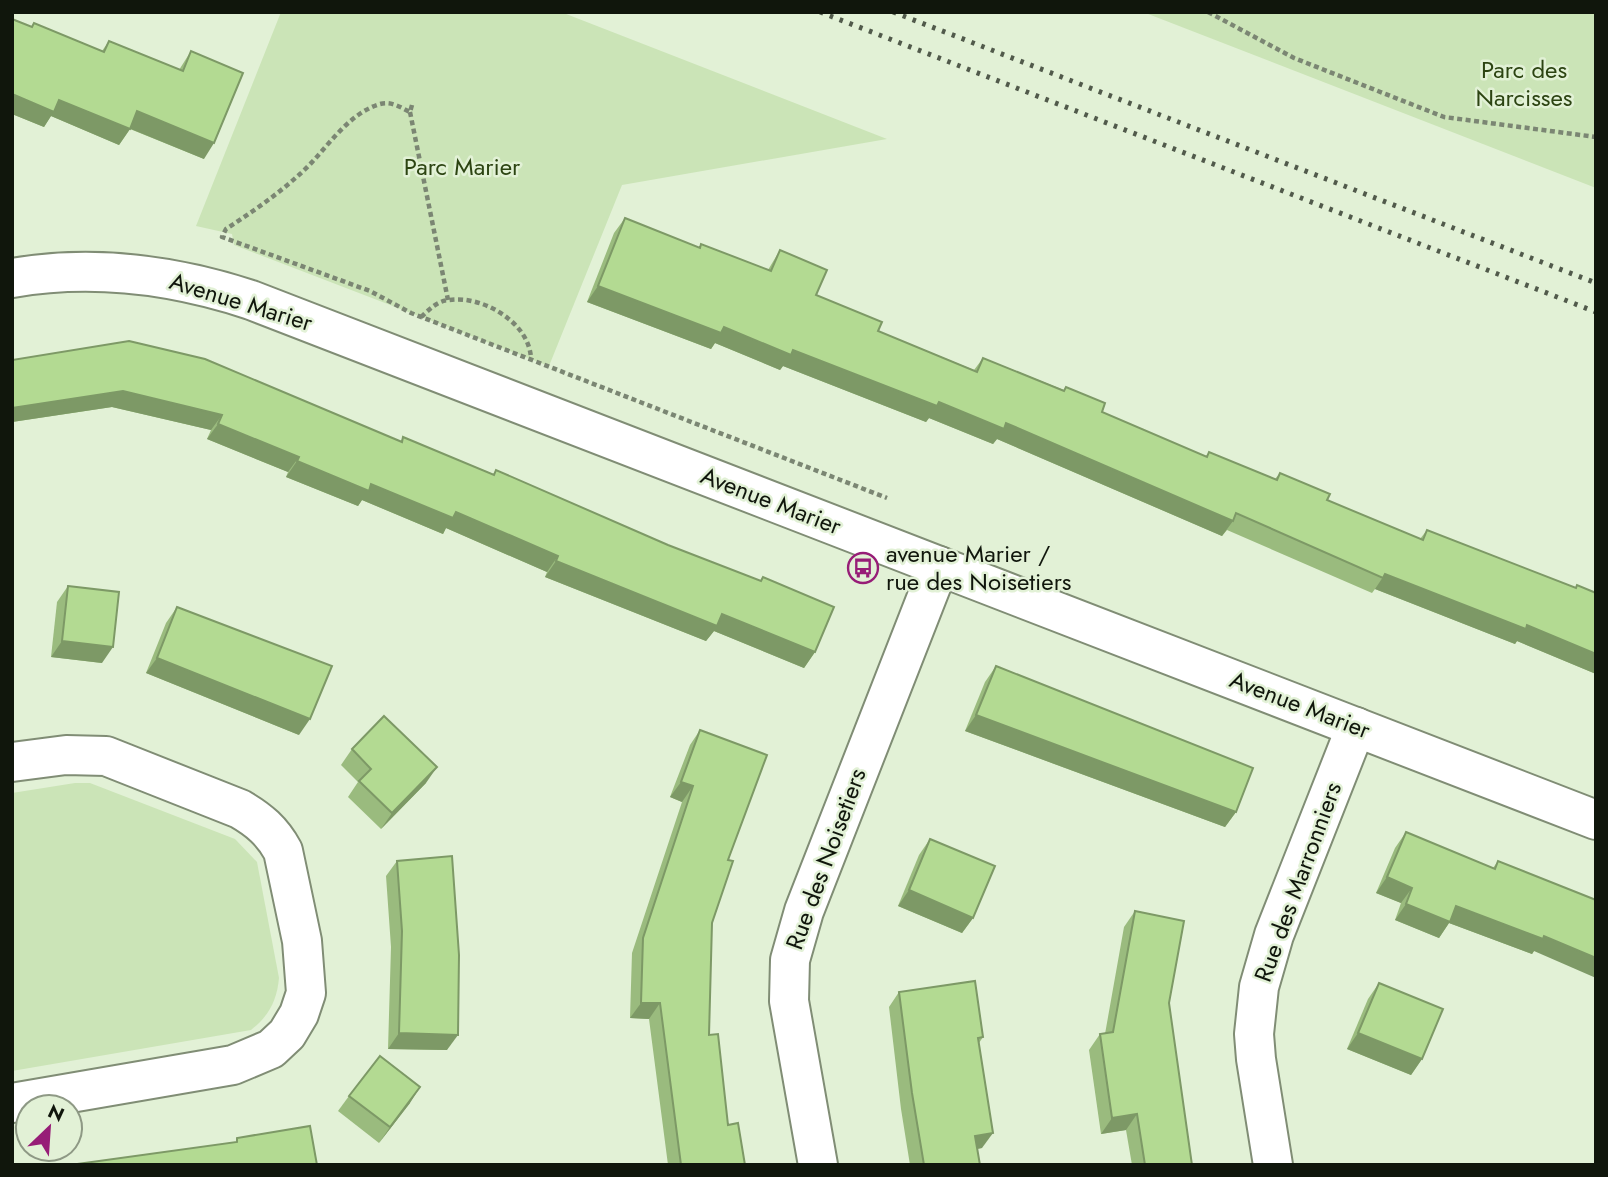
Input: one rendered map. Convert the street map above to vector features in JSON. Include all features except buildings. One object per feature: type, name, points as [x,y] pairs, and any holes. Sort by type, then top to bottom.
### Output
[{"type":"street","name":"Avenue Marier","points":[[12,278],[65,271],[103,271],[159,276],[219,290],[1596,820]]},
{"type":"street","name":"Rue des Noisetiers","points":[[818,1165],[789,1001],[790,960],[804,911],[939,566]]},
{"type":"street","name":"Rue des Marronniers","points":[[1273,1165],[1254,1034],[1259,987],[1274,935],[1356,727]]},
{"type":"street","points":[[12,762],[66,755],[106,757],[240,808],[258,820],[274,835],[286,861],[307,968],[306,993],[299,1014],[287,1034],[254,1059],[12,1103]]},
{"type":"path","points":[[1208,12],[1294,58],[1444,117],[1463,122],[1596,137]]},
{"type":"path","points":[[410,112],[389,102],[377,104],[360,115],[335,136],[297,177],[226,229],[222,237],[370,291],[421,317],[887,498]]},
{"type":"path","points":[[412,105],[410,112],[448,300]]},
{"type":"path","points":[[421,317],[437,304],[448,300],[477,303],[510,319],[525,336],[531,359]]},
{"type":"green space","name":"Parc Marier","points":[[281,12],[561,12],[887,139],[622,185],[549,366],[234,245],[232,234],[196,226]]},
{"type":"green space","name":"Parc des Narcisses","points":[[1143,12],[1596,12],[1596,188]]},
{"type":"green space","points":[[90,783],[235,839],[257,862],[279,978],[271,1007],[251,1030],[12,1071],[12,793]]},
{"type":"railway","points":[[820,12],[1596,312]]},
{"type":"railway","points":[[893,12],[1596,283]]},
{"type":"place","name":"avenue Marier / rue des Noisetiers","points":[[863,568]]}]
